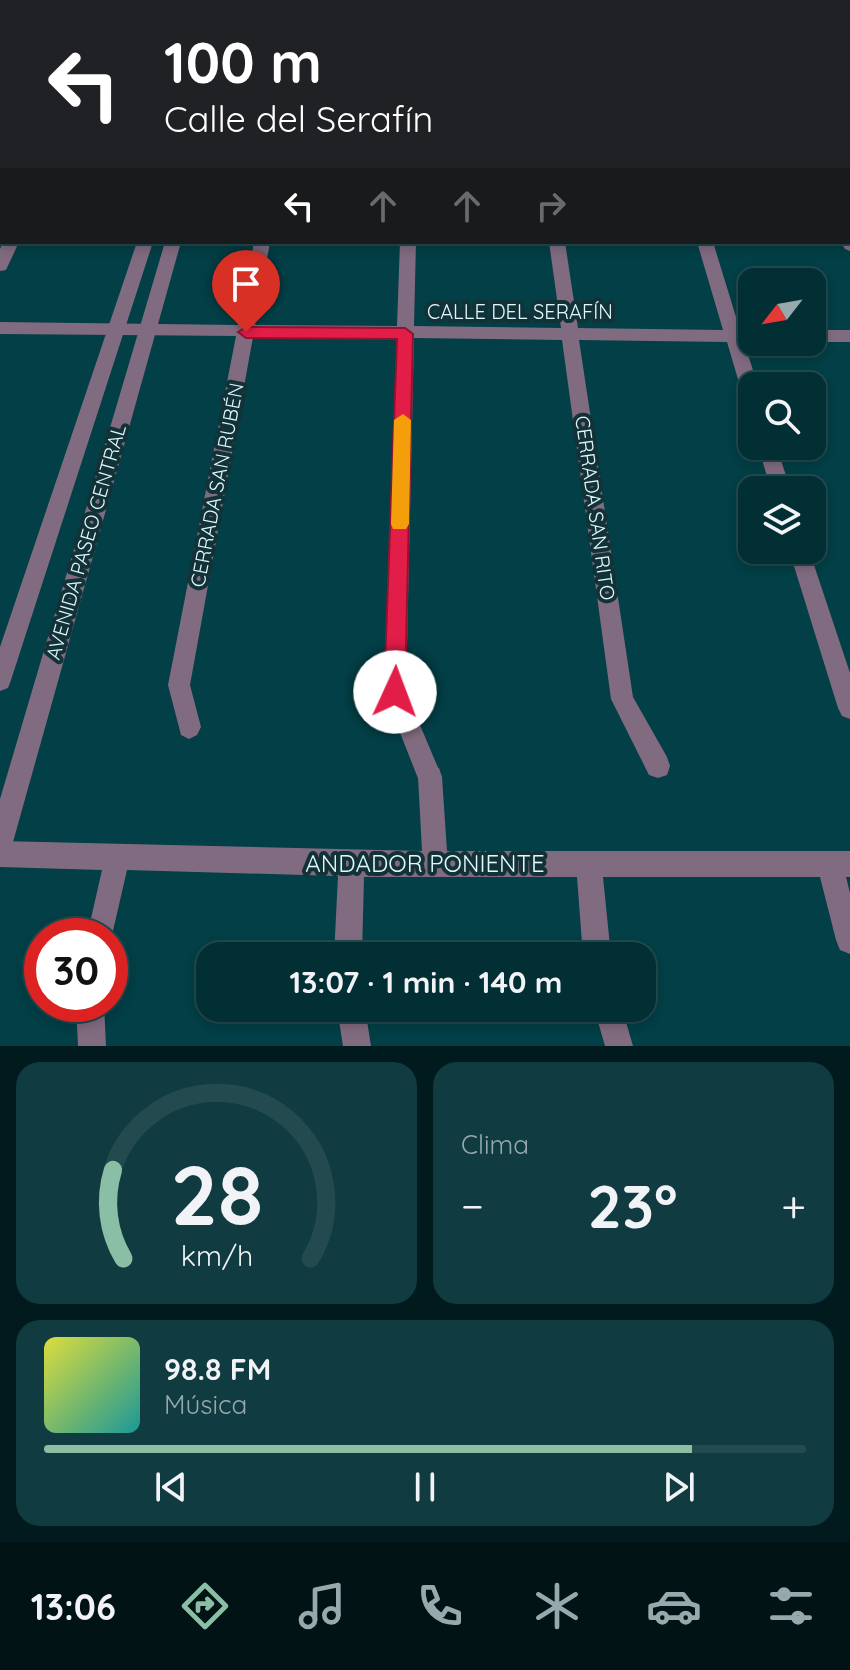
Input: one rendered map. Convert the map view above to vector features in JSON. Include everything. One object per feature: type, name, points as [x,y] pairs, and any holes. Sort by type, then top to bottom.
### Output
[{"type":"street","points":[[0,266],[10,244]]},
{"type":"street","name":"AVENIDA PASEO CENTRAL","points":[[0,680],[144,244]]},
{"type":"street","name":"AVENIDA PASEO CENTRAL","points":[[0,842],[172,244]]},
{"type":"street","name":"CERRADA SAN RUBÉN","points":[[189,727],[179,685],[262,244]]},
{"type":"street","points":[[408,244],[395,692],[430,777],[435,862]]},
{"type":"street","name":"CERRADA SAN RITO","points":[[557,244],[622,699],[658,766]]},
{"type":"street","points":[[706,244],[745,372]]},
{"type":"street","name":"CALLE DEL SERAFÍN","points":[[0,328],[738,336]]},
{"type":"street","points":[[826,336],[850,336]]},
{"type":"street","points":[[804,564],[850,708]]},
{"type":"street","name":"ANDADOR PONIENTE","points":[[0,854],[352,864],[839,864]]},
{"type":"street","points":[[104,918],[117,859]]},
{"type":"street","points":[[349,942],[352,864]]},
{"type":"street","points":[[839,864],[850,940]]},
{"type":"street","points":[[589,865],[596,942]]},
{"type":"street","points":[[91,1022],[92,1046]]},
{"type":"street","points":[[353,1022],[357,1046]]},
{"type":"street","points":[[612,1022],[619,1046]]},
{"type":"slow traffic","points":[[400,524],[403,420]]},
{"type":"route","points":[[246,332],[405,334],[395,692]]}]
